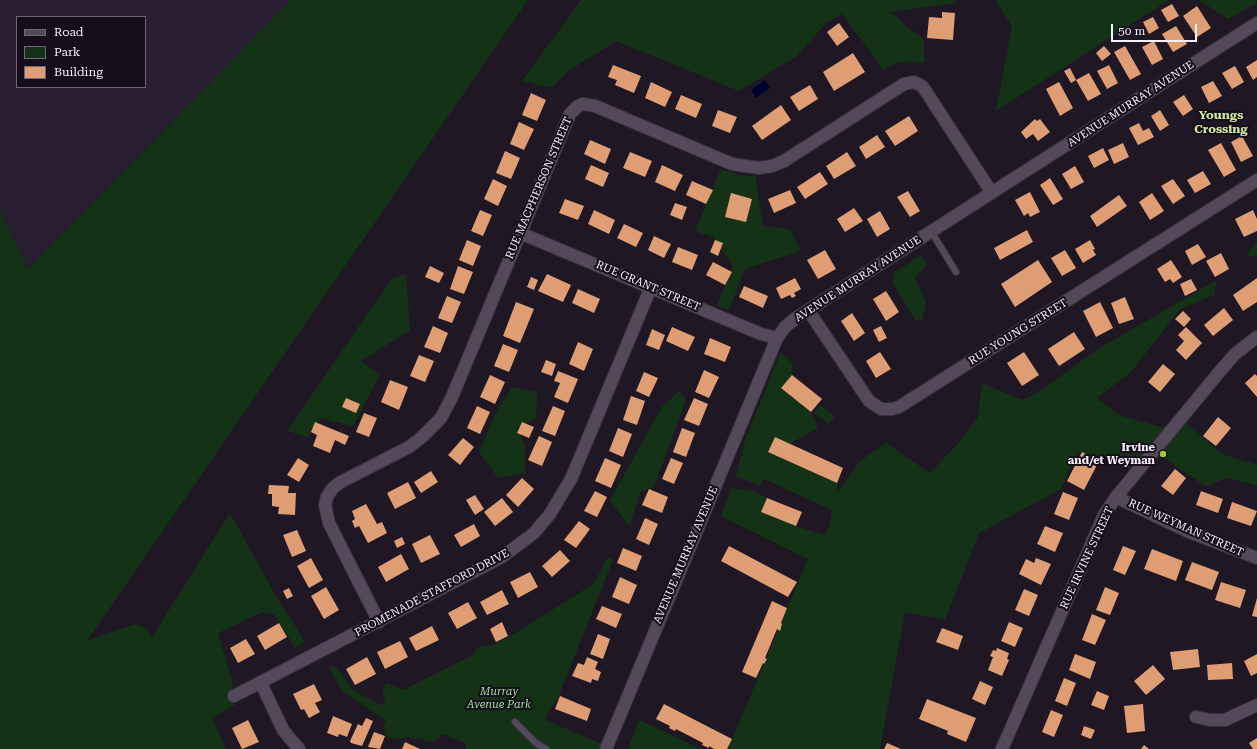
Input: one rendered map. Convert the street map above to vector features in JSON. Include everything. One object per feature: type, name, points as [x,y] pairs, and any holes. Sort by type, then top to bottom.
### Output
[{"type":"street","name":"AVENUE MURRAY AVENUE","points":[[606,749],[777,338],[785,327],[808,310],[1257,23]]},
{"type":"street","name":"RUE MACPHERSON STREET","points":[[379,622],[328,523],[325,505],[327,497],[332,489],[339,483],[409,447],[422,437],[441,418],[452,397],[570,114],[573,110],[583,104],[595,106],[732,164],[759,168],[772,166],[784,161],[904,84],[914,82],[926,90],[992,193]]},
{"type":"street","name":"RUE YOUNG STREET","points":[[808,310],[869,401],[881,409],[892,409],[899,407],[1257,180]]},
{"type":"street","name":"RUE GRANT STREET","points":[[520,234],[651,287],[761,334],[777,338]]},
{"type":"street","name":"PROMENADE STAFFORD DRIVE","points":[[234,696],[502,557],[534,533],[547,518],[571,479],[651,287]]},
{"type":"street","name":"RUE IRVINE STREET","points":[[1002,749],[1104,515],[1116,497],[1221,370],[1235,354],[1257,337]]},
{"type":"street","name":"RUE WEYMAN STREET","points":[[1116,497],[1189,532],[1257,558]]},
{"type":"street","points":[[261,683],[283,730],[299,749]]},
{"type":"street","points":[[1196,717],[1210,720],[1225,720],[1257,706]]},
{"type":"lane","points":[[931,231],[956,272]]},
{"type":"lane","points":[[515,722],[536,743],[546,749]]},
{"type":"shaded area","points":[[0,0],[291,0],[28,269],[0,210]]},
{"type":"green space","points":[[291,0],[528,0],[87,641],[135,624],[146,628],[152,637],[230,513],[272,589],[305,642],[295,648],[274,614],[262,612],[218,633],[232,680],[235,705],[212,718],[226,749],[0,749],[0,210],[28,269]]},
{"type":"green space","points":[[581,0],[956,0],[955,3],[891,12],[908,28],[924,39],[924,63],[900,62],[883,69],[842,14],[825,24],[797,56],[739,91],[616,41],[567,72],[551,88],[522,81]]},
{"type":"green space","points":[[995,0],[1169,0],[996,111],[1012,26]]},
{"type":"green space","points":[[1199,0],[1256,0],[1257,3],[1228,19]]},
{"type":"green space","points":[[721,169],[738,175],[755,176],[763,226],[790,229],[801,251],[745,269],[729,310],[717,305],[733,266],[713,237],[695,231]]},
{"type":"green space","points":[[1257,241],[1257,255],[1245,258]]},
{"type":"green space","points":[[921,255],[927,264],[915,278],[926,302],[922,321],[915,320],[892,282],[894,273]]},
{"type":"green space","points":[[406,274],[410,330],[361,361],[380,375],[353,426],[321,418],[308,437],[287,431],[392,278]]},
{"type":"green space","points":[[1217,280],[1214,295],[1180,309],[1131,372],[1097,398],[1119,415],[1171,430],[1181,419],[1222,454],[1257,465],[1257,485],[1228,478],[1205,486],[1166,459],[1151,455],[1137,472],[1077,452],[1061,489],[979,533],[945,620],[905,612],[880,749],[728,749],[808,559],[721,516],[731,488],[753,491],[767,498],[761,512],[824,535],[829,528],[832,510],[764,479],[760,485],[736,477],[746,437],[781,352],[792,363],[792,375],[781,388],[811,412],[818,428],[789,444],[775,437],[768,452],[837,483],[837,493],[860,461],[886,443],[930,473],[956,446],[978,417],[982,383],[1022,400],[1039,392],[1095,351]]},
{"type":"green space","points":[[512,387],[537,392],[536,419],[517,427],[525,447],[525,473],[498,478],[479,452],[497,411]]},
{"type":"green space","points":[[679,391],[686,400],[654,487],[640,492],[630,527],[610,500],[662,407]]},
{"type":"green space","points":[[820,405],[835,416],[829,424],[814,413]]},
{"type":"green space","name":"Murray Avenue Park","points":[[609,557],[613,560],[557,700],[549,710],[545,720],[607,746],[606,749],[466,749],[466,743],[442,734],[434,742],[408,737],[392,739],[387,736],[383,728],[386,721],[342,690],[331,672],[330,666],[336,667],[354,691],[381,705],[386,702],[382,693],[386,684],[403,690],[473,655],[476,649],[480,646],[491,646],[519,631],[590,586],[596,580],[607,558]]},
{"type":"green space","points":[[639,720],[701,749],[628,749]]},
{"type":"water","points":[[765,80],[770,88],[756,98],[751,90]]},
{"type":"building","points":[[1172,4],[1179,16],[1168,22],[1161,10]]},
{"type":"building","points":[[1197,6],[1211,28],[1197,37],[1183,16]]},
{"type":"building","points":[[942,12],[955,13],[953,40],[927,38],[929,17],[942,18]]},
{"type":"building","points":[[1153,17],[1159,28],[1149,34],[1143,22]]},
{"type":"building","points":[[839,23],[849,37],[837,46],[827,32]]},
{"type":"building","points":[[1176,26],[1187,44],[1173,52],[1162,34]]},
{"type":"building","points":[[1154,41],[1163,59],[1152,65],[1142,47]]},
{"type":"building","points":[[1104,46],[1111,54],[1102,61],[1096,53]]},
{"type":"building","points":[[1125,46],[1141,74],[1130,80],[1114,52]]},
{"type":"building","points":[[853,53],[865,72],[834,91],[823,72]]},
{"type":"building","points":[[1257,60],[1257,77],[1253,80],[1246,67]]},
{"type":"building","points":[[613,65],[641,76],[634,93],[615,85],[617,80],[608,77]]},
{"type":"building","points":[[1109,65],[1118,83],[1107,89],[1097,71]]},
{"type":"building","points":[[1235,66],[1244,82],[1232,89],[1222,73]]},
{"type":"building","points":[[1070,68],[1076,80],[1071,83],[1064,71]]},
{"type":"building","points":[[1089,73],[1101,94],[1088,101],[1076,80]]},
{"type":"building","points":[[1213,81],[1222,96],[1209,103],[1201,87]]},
{"type":"building","points":[[651,82],[672,92],[665,107],[645,98]]},
{"type":"building","points":[[1059,82],[1073,108],[1060,116],[1046,89]]},
{"type":"building","points":[[810,85],[818,99],[799,111],[790,97]]},
{"type":"building","points":[[531,93],[546,100],[537,121],[522,115]]},
{"type":"building","points":[[681,95],[702,104],[696,118],[675,109]]},
{"type":"building","points":[[1184,95],[1193,109],[1183,116],[1173,102]]},
{"type":"building","points":[[781,105],[791,120],[762,140],[752,126]]},
{"type":"building","points":[[718,110],[737,117],[730,133],[712,126]]},
{"type":"building","points":[[1160,110],[1169,125],[1160,131],[1151,116]]},
{"type":"building","points":[[909,116],[918,131],[895,146],[885,131]]},
{"type":"building","points":[[1035,119],[1037,121],[1040,119],[1050,132],[1038,141],[1033,134],[1026,139],[1021,132]]},
{"type":"building","points":[[519,122],[534,129],[524,150],[510,144]]},
{"type":"building","points":[[1139,123],[1143,131],[1149,128],[1154,137],[1138,145],[1129,128]]},
{"type":"building","points":[[877,135],[885,147],[866,159],[859,147]]},
{"type":"building","points":[[1242,136],[1253,156],[1241,162],[1231,142]]},
{"type":"building","points":[[590,140],[611,149],[605,164],[584,154]]},
{"type":"building","points":[[1123,143],[1129,157],[1114,164],[1108,150]]},
{"type":"building","points":[[1221,143],[1236,170],[1224,177],[1208,150]]},
{"type":"building","points":[[1103,148],[1109,160],[1094,168],[1088,156]]},
{"type":"building","points":[[505,151],[520,158],[511,179],[496,173]]},
{"type":"building","points":[[630,152],[652,161],[645,177],[623,168]]},
{"type":"building","points":[[847,152],[856,166],[834,179],[826,166]]},
{"type":"building","points":[[591,165],[609,173],[603,187],[585,179]]},
{"type":"building","points":[[662,165],[683,175],[675,191],[655,182]]},
{"type":"building","points":[[1075,166],[1084,182],[1071,189],[1062,174]]},
{"type":"building","points":[[1203,171],[1211,184],[1195,193],[1187,180]]},
{"type":"building","points":[[820,172],[828,184],[805,199],[797,187]]},
{"type":"building","points":[[1050,178],[1063,199],[1053,205],[1040,185]]},
{"type":"building","points":[[493,179],[507,186],[498,206],[484,199]]},
{"type":"building","points":[[1173,179],[1185,196],[1173,204],[1161,186]]},
{"type":"building","points":[[692,181],[713,190],[706,204],[686,195]]},
{"type":"building","points":[[790,190],[796,203],[774,213],[768,199]]},
{"type":"building","points":[[908,191],[920,211],[910,217],[897,197]]},
{"type":"building","points":[[1030,192],[1040,212],[1030,217],[1028,213],[1024,216],[1015,200]]},
{"type":"building","points":[[731,193],[752,199],[746,222],[725,217]]},
{"type":"building","points":[[1152,193],[1164,211],[1150,220],[1139,202]]},
{"type":"building","points":[[1119,195],[1127,206],[1097,227],[1090,216]]},
{"type":"building","points":[[565,199],[584,206],[578,220],[559,213]]},
{"type":"building","points":[[675,203],[687,207],[682,220],[670,215]]},
{"type":"building","points":[[854,208],[863,221],[845,232],[837,219]]},
{"type":"building","points":[[480,210],[492,215],[483,236],[471,231]]},
{"type":"building","points":[[594,210],[615,220],[609,234],[588,224]]},
{"type":"building","points":[[1253,210],[1257,219],[1257,231],[1244,237],[1235,219]]},
{"type":"building","points":[[880,211],[890,229],[877,237],[867,219]]},
{"type":"building","points":[[624,224],[643,233],[636,247],[617,238]]},
{"type":"building","points":[[1027,230],[1033,242],[1000,260],[994,248]]},
{"type":"building","points":[[654,236],[671,244],[664,258],[648,250]]},
{"type":"building","points":[[467,240],[481,246],[473,266],[459,260]]},
{"type":"building","points":[[715,240],[723,243],[718,256],[710,252]]},
{"type":"building","points":[[1090,240],[1095,249],[1093,250],[1096,255],[1083,263],[1075,249]]},
{"type":"building","points":[[1198,244],[1206,257],[1192,265],[1185,251]]},
{"type":"building","points":[[678,247],[698,255],[692,270],[672,262]]},
{"type":"building","points":[[825,250],[836,269],[818,279],[807,260]]},
{"type":"building","points":[[1065,250],[1076,268],[1062,276],[1051,258]]},
{"type":"building","points":[[1221,253],[1229,269],[1215,277],[1206,261]]},
{"type":"building","points":[[1038,260],[1052,282],[1015,307],[1001,284]]},
{"type":"building","points":[[1171,260],[1182,277],[1173,283],[1170,279],[1165,282],[1157,269]]},
{"type":"building","points":[[713,262],[732,272],[725,285],[706,275]]},
{"type":"building","points":[[430,266],[444,273],[439,283],[425,277]]},
{"type":"building","points":[[458,266],[473,272],[464,294],[450,289]]},
{"type":"building","points":[[547,274],[571,285],[563,302],[538,291]]},
{"type":"building","points":[[531,277],[538,280],[534,290],[527,287]]},
{"type":"building","points":[[795,278],[801,289],[794,293],[796,296],[792,298],[790,295],[781,299],[776,288]]},
{"type":"building","points":[[1257,278],[1257,302],[1243,311],[1233,295]]},
{"type":"building","points":[[1191,279],[1197,290],[1185,296],[1180,284]]},
{"type":"building","points":[[744,286],[768,296],[763,308],[739,297]]},
{"type":"building","points":[[578,289],[600,299],[594,313],[572,303]]},
{"type":"building","points":[[886,291],[899,312],[886,321],[873,299]]},
{"type":"building","points":[[447,296],[461,302],[452,323],[438,318]]},
{"type":"building","points":[[1125,297],[1134,319],[1119,324],[1111,303]]},
{"type":"building","points":[[516,302],[534,309],[520,343],[503,336]]},
{"type":"building","points":[[1100,302],[1113,328],[1096,337],[1083,311]]},
{"type":"building","points":[[1224,308],[1233,320],[1213,336],[1204,325]]},
{"type":"building","points":[[1183,311],[1191,319],[1184,327],[1175,319]]},
{"type":"building","points":[[852,313],[865,333],[854,341],[841,321]]},
{"type":"building","points":[[433,326],[448,333],[440,353],[424,347]]},
{"type":"building","points":[[881,326],[887,338],[879,342],[873,330]]},
{"type":"building","points":[[672,327],[695,337],[688,351],[666,341]]},
{"type":"building","points":[[1186,327],[1202,343],[1186,360],[1176,350],[1184,341],[1178,335]]},
{"type":"building","points":[[652,329],[665,335],[659,350],[646,345]]},
{"type":"building","points":[[1074,332],[1085,349],[1059,366],[1048,349]]},
{"type":"building","points":[[710,338],[731,347],[725,362],[704,354]]},
{"type":"building","points":[[578,342],[593,349],[584,371],[569,364]]},
{"type":"building","points":[[503,344],[518,350],[509,372],[494,366]]},
{"type":"building","points":[[880,352],[891,369],[876,378],[866,361]]},
{"type":"building","points":[[1024,352],[1039,375],[1022,386],[1007,363]]},
{"type":"building","points":[[419,355],[434,361],[425,382],[410,376]]},
{"type":"building","points":[[546,360],[556,364],[552,376],[541,372]]},
{"type":"building","points":[[1163,364],[1175,374],[1160,392],[1148,382]]},
{"type":"building","points":[[704,370],[719,377],[709,398],[695,392]]},
{"type":"building","points":[[558,371],[578,379],[568,403],[554,397],[560,383],[554,381]]},
{"type":"building","points":[[644,372],[658,378],[649,397],[636,391]]},
{"type":"building","points":[[1255,374],[1257,376],[1257,397],[1245,383]]},
{"type":"building","points":[[490,375],[505,382],[495,404],[480,397]]},
{"type":"building","points":[[792,375],[822,399],[811,412],[781,388]]},
{"type":"building","points":[[390,380],[408,387],[399,410],[381,402]]},
{"type":"building","points":[[631,396],[645,401],[637,425],[623,420]]},
{"type":"building","points":[[346,398],[360,404],[356,413],[342,407]]},
{"type":"building","points":[[694,398],[708,404],[699,426],[684,420]]},
{"type":"building","points":[[477,406],[490,412],[480,434],[467,428]]},
{"type":"building","points":[[553,406],[565,411],[555,436],[542,431]]},
{"type":"building","points":[[364,413],[377,418],[369,437],[356,432]]},
{"type":"building","points":[[1218,417],[1231,428],[1216,446],[1203,436]]},
{"type":"building","points":[[315,422],[349,436],[345,445],[335,440],[330,453],[313,446],[317,435],[311,432]]},
{"type":"building","points":[[522,422],[534,427],[529,438],[517,433]]},
{"type":"building","points":[[618,428],[632,434],[623,457],[609,451]]},
{"type":"building","points":[[682,428],[695,433],[686,457],[673,452]]},
{"type":"building","points":[[539,436],[552,442],[542,466],[528,460]]},
{"type":"building","points":[[775,437],[843,468],[837,483],[768,452]]},
{"type":"building","points":[[463,438],[474,447],[460,465],[448,455]]},
{"type":"building","points":[[1082,452],[1099,461],[1084,490],[1067,481]]},
{"type":"building","points":[[298,458],[309,465],[299,482],[287,475]]},
{"type":"building","points":[[605,458],[621,465],[611,488],[595,481]]},
{"type":"building","points":[[671,458],[683,463],[674,484],[662,479]]},
{"type":"building","points":[[1175,469],[1186,478],[1173,495],[1161,486]]},
{"type":"building","points":[[431,471],[438,482],[421,493],[414,482]]},
{"type":"building","points":[[522,478],[534,489],[518,507],[506,495]]},
{"type":"building","points":[[408,482],[416,498],[395,509],[387,493]]},
{"type":"building","points":[[269,485],[289,486],[288,493],[296,493],[295,515],[278,514],[279,507],[272,506],[272,494],[268,494]]},
{"type":"building","points":[[649,489],[668,497],[662,513],[642,505]]},
{"type":"building","points":[[595,491],[607,497],[597,517],[584,511]]},
{"type":"building","points":[[1201,491],[1223,499],[1218,513],[1196,505]]},
{"type":"building","points":[[1063,492],[1078,498],[1069,520],[1054,514]]},
{"type":"building","points":[[475,495],[484,509],[475,515],[466,500]]},
{"type":"building","points":[[502,498],[513,512],[495,526],[484,512]]},
{"type":"building","points":[[767,498],[802,512],[796,526],[761,512]]},
{"type":"building","points":[[1232,502],[1257,511],[1251,526],[1227,518]]},
{"type":"building","points":[[366,504],[377,524],[382,522],[387,533],[368,543],[359,526],[355,528],[352,521],[355,519],[352,511]]},
{"type":"building","points":[[645,518],[658,524],[649,545],[636,539]]},
{"type":"building","points":[[579,521],[590,529],[576,548],[564,540]]},
{"type":"building","points":[[474,524],[480,536],[461,547],[454,535]]},
{"type":"building","points":[[1045,526],[1063,533],[1055,552],[1037,544]]},
{"type":"building","points":[[297,530],[306,551],[292,557],[283,535]]},
{"type":"building","points":[[430,535],[440,554],[421,563],[412,544]]},
{"type":"building","points":[[402,537],[405,544],[397,548],[394,541]]},
{"type":"building","points":[[729,546],[797,582],[788,597],[721,561]]},
{"type":"building","points":[[1123,546],[1136,551],[1125,575],[1113,570]]},
{"type":"building","points":[[623,548],[642,556],[636,571],[617,563]]},
{"type":"building","points":[[1152,549],[1183,561],[1176,581],[1144,569]]},
{"type":"building","points":[[560,550],[570,561],[552,577],[542,566]]},
{"type":"building","points":[[401,554],[409,569],[386,582],[378,567]]},
{"type":"building","points":[[311,558],[323,580],[309,588],[297,566]]},
{"type":"building","points":[[1036,558],[1051,564],[1041,585],[1019,574],[1026,559],[1034,563]]},
{"type":"building","points":[[1192,562],[1219,572],[1212,590],[1185,580]]},
{"type":"building","points":[[530,572],[538,587],[518,598],[510,582]]},
{"type":"building","points":[[620,577],[637,585],[629,604],[612,597]]},
{"type":"building","points":[[1221,582],[1246,590],[1240,608],[1215,600]]},
{"type":"building","points":[[326,587],[339,610],[324,619],[311,596]]},
{"type":"building","points":[[1105,587],[1119,593],[1110,615],[1096,610]]},
{"type":"building","points":[[289,588],[293,596],[287,599],[283,591]]},
{"type":"building","points":[[1024,589],[1038,595],[1029,616],[1015,610]]},
{"type":"building","points":[[502,590],[509,604],[487,615],[480,602]]},
{"type":"building","points":[[1257,598],[1257,617],[1252,616]]},
{"type":"building","points":[[772,601],[787,608],[781,623],[780,631],[777,629],[765,658],[767,659],[764,664],[763,663],[756,678],[742,672]]},
{"type":"building","points":[[468,602],[477,618],[457,629],[448,613]]},
{"type":"building","points":[[602,606],[622,614],[616,628],[596,619]]},
{"type":"building","points":[[1092,614],[1106,620],[1095,645],[1082,640]]},
{"type":"building","points":[[502,622],[508,636],[496,642],[490,629]]},
{"type":"building","points":[[1009,622],[1023,628],[1015,647],[1001,641]]},
{"type":"building","points":[[279,623],[287,637],[265,650],[257,636]]},
{"type":"building","points":[[432,626],[439,640],[416,651],[409,638]]},
{"type":"building","points":[[942,628],[963,636],[958,650],[936,642]]},
{"type":"building","points":[[598,634],[610,639],[603,659],[590,654]]},
{"type":"building","points":[[246,639],[255,654],[238,663],[230,648]]},
{"type":"building","points":[[400,641],[408,657],[385,669],[377,652]]},
{"type":"building","points":[[997,648],[1009,653],[1007,659],[1009,660],[1002,676],[988,670],[993,657],[990,656],[993,650],[996,651]]},
{"type":"building","points":[[1198,649],[1200,667],[1173,670],[1170,652]]},
{"type":"building","points":[[1075,654],[1096,662],[1090,679],[1069,670]]},
{"type":"building","points":[[1257,654],[1257,673],[1251,676],[1244,661]]},
{"type":"building","points":[[367,657],[376,674],[355,685],[346,669]]},
{"type":"building","points":[[587,657],[598,662],[595,669],[601,672],[598,681],[592,679],[591,683],[572,676],[578,663],[584,665]]},
{"type":"building","points":[[1232,663],[1233,679],[1208,680],[1207,665]]},
{"type":"building","points":[[1153,665],[1165,679],[1146,695],[1134,681]]},
{"type":"building","points":[[1064,678],[1076,683],[1067,706],[1055,701]]},
{"type":"building","points":[[980,681],[993,687],[985,705],[972,699]]},
{"type":"building","points":[[314,684],[322,700],[315,703],[320,712],[309,718],[304,709],[301,710],[293,694]]},
{"type":"building","points":[[1097,691],[1109,696],[1104,710],[1091,705]]},
{"type":"building","points":[[560,696],[591,709],[587,721],[555,709]]},
{"type":"building","points":[[927,699],[976,718],[966,742],[947,734],[948,731],[919,719]]},
{"type":"building","points":[[664,704],[732,739],[727,749],[714,749],[709,746],[709,748],[702,745],[703,743],[676,729],[675,731],[669,728],[670,726],[656,719]]},
{"type":"building","points":[[1143,704],[1145,731],[1127,733],[1124,706]]},
{"type":"building","points":[[1051,710],[1063,715],[1054,737],[1042,732]]},
{"type":"building","points":[[333,716],[352,724],[347,737],[339,734],[338,737],[327,733]]},
{"type":"building","points":[[366,718],[373,721],[362,746],[351,743],[350,741],[358,724],[362,726]]},
{"type":"building","points":[[248,720],[259,742],[242,749],[232,728]]},
{"type":"building","points":[[1084,726],[1095,730],[1091,739],[1081,735]]},
{"type":"building","points":[[374,732],[385,736],[380,749],[368,747]]},
{"type":"building","points":[[1257,738],[1257,749],[1253,749],[1249,743]]},
{"type":"building","points":[[405,742],[420,749],[402,749]]},
{"type":"building","points":[[887,743],[901,749],[884,749]]},
{"type":"building","points":[[1144,745],[1149,749],[1141,749]]},
{"type":"place","name":"Irvine and/et Weyman","points":[[1163,454]]},
{"type":"district","name":"Youngs Crossing","points":[[1221,122]]}]
